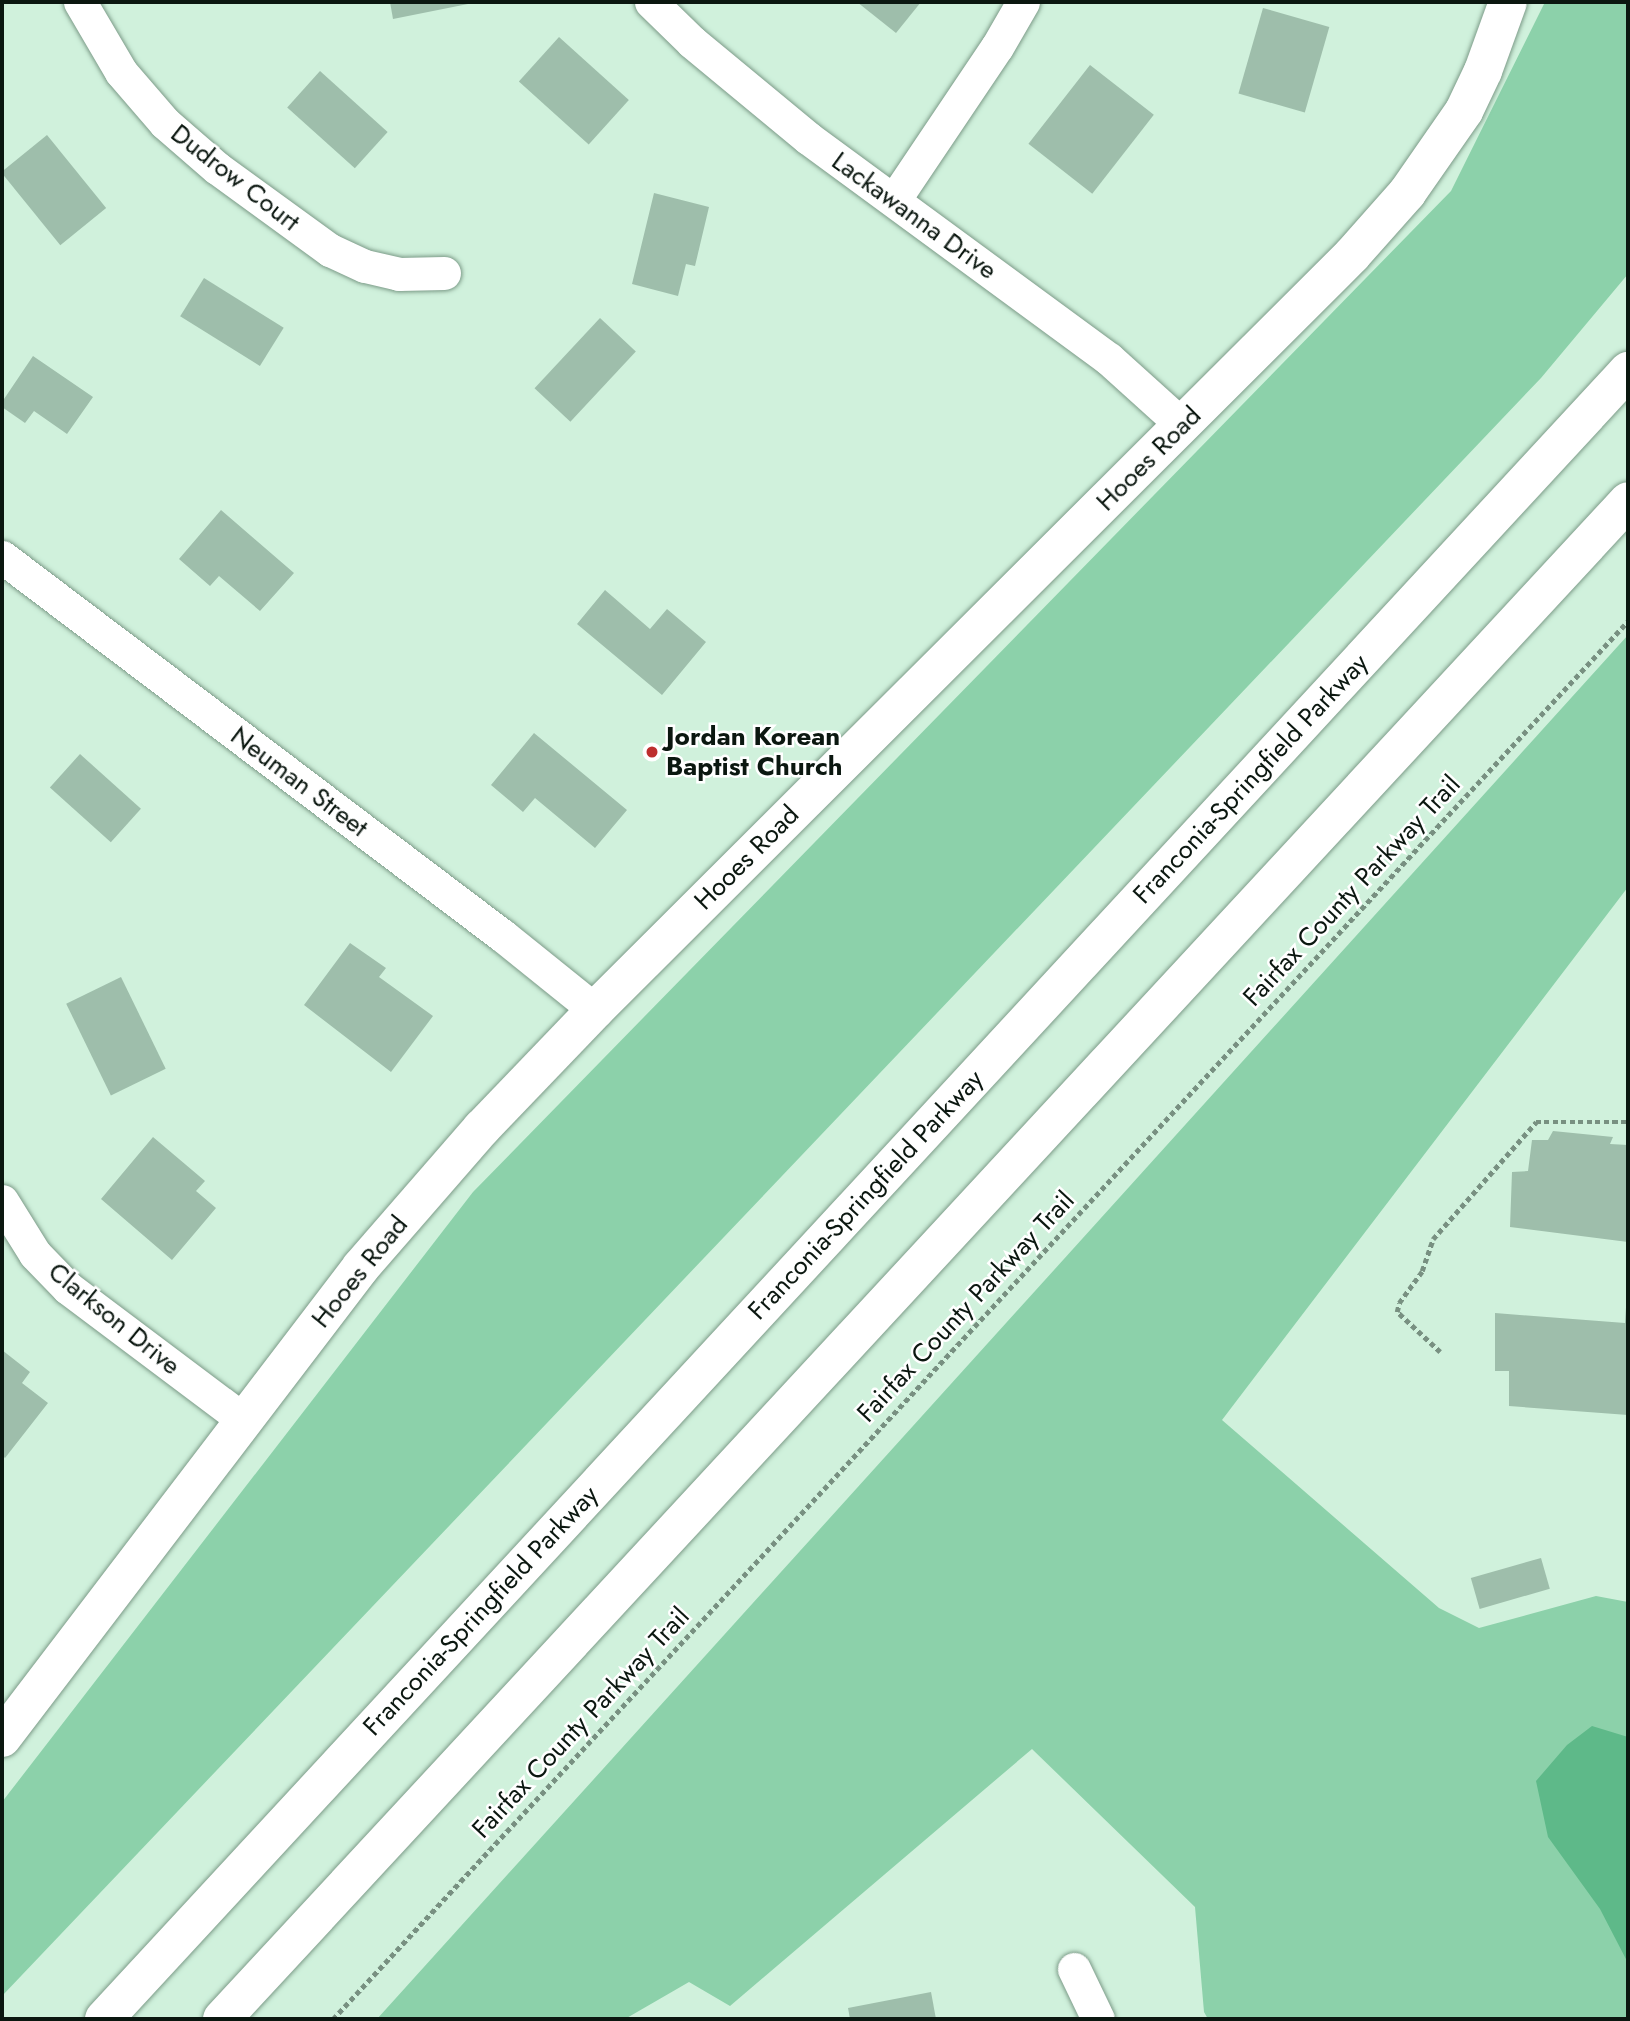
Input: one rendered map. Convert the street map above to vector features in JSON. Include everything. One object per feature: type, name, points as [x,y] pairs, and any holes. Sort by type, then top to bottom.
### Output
[{"type":"main road","name":"Hooes Road","points":[[2,1738],[361,1267],[482,1128],[595,1010],[1352,254],[1407,192],[1464,111],[1483,71],[1508,2]]},
{"type":"main road","name":"Franconia-Springfield Parkway","points":[[104,2019],[1628,371]]},
{"type":"main road","points":[[222,2019],[1628,501]]},
{"type":"street","name":"Dudrow Court","points":[[80,2],[121,72],[165,123],[216,168],[330,250],[365,266],[399,274],[444,273]]},
{"type":"street","name":"Lackawanna Drive","points":[[651,2],[692,42],[788,122],[1109,359],[1182,425]]},
{"type":"street","points":[[894,200],[997,47],[1023,2]]},
{"type":"street","name":"Neuman Street","points":[[2,557],[493,928],[595,1010]]},
{"type":"street","name":"Clarkson Drive","points":[[2,1201],[35,1254],[68,1288],[244,1420]]},
{"type":"street","points":[[1074,1969],[1098,2019]]},
{"type":"path","name":"Fairfax County Parkway Trail","points":[[333,2019],[1628,621]]},
{"type":"path","points":[[1440,1352],[1397,1312],[1422,1271],[1433,1239],[1536,1122],[1628,1122]]},
{"type":"shaded area","points":[[1545,2],[1628,2],[1628,274],[1541,378],[2,1996],[2,1802],[473,1192],[1451,191]]},
{"type":"shaded area","points":[[1628,635],[1628,887],[1222,1420],[1439,1608],[1479,1628],[1596,1596],[1628,1602],[1628,2019],[1208,2019],[1204,2012],[1195,1907],[1032,1749],[730,2006],[689,1982],[625,2019],[377,2019]]},
{"type":"shaded area","points":[[1592,1726],[1628,1737],[1628,1963],[1600,1909],[1548,1837],[1536,1781],[1567,1745]]},
{"type":"building","points":[[390,2],[473,2],[473,3],[393,19]]},
{"type":"building","points":[[857,2],[921,2],[896,33]]},
{"type":"building","points":[[1263,8],[1329,27],[1305,113],[1238,94]]},
{"type":"building","points":[[559,37],[629,100],[589,144],[519,82]]},
{"type":"building","points":[[1090,65],[1154,115],[1092,194],[1028,144]]},
{"type":"building","points":[[320,71],[388,132],[355,168],[287,107]]},
{"type":"building","points":[[47,135],[106,208],[60,245],[2,173]]},
{"type":"building","points":[[654,193],[709,207],[695,266],[686,264],[678,296],[632,284]]},
{"type":"building","points":[[204,278],[284,328],[260,366],[180,316]]},
{"type":"building","points":[[600,318],[636,351],[570,422],[535,388]]},
{"type":"building","points":[[33,356],[93,397],[67,434],[34,411],[25,423],[2,407],[2,402]]},
{"type":"building","points":[[221,510],[294,573],[260,611],[219,576],[210,586],[179,559]]},
{"type":"building","points":[[605,590],[650,629],[667,609],[706,642],[662,695],[577,624]]},
{"type":"building","points":[[534,733],[627,810],[595,848],[535,798],[523,812],[491,785]]},
{"type":"building","points":[[80,754],[141,809],[111,842],[50,787]]},
{"type":"building","points":[[350,943],[386,968],[379,977],[433,1016],[391,1072],[304,1005]]},
{"type":"building","points":[[121,977],[166,1069],[111,1095],[66,1004]]},
{"type":"building","points":[[1553,1131],[1613,1137],[1610,1144],[1628,1145],[1628,1242],[1510,1227],[1512,1172],[1528,1171],[1532,1140],[1548,1140]]},
{"type":"building","points":[[153,1137],[205,1181],[196,1191],[216,1208],[172,1260],[101,1199]]},
{"type":"building","points":[[1626,1307],[1628,1415],[1509,1406],[1509,1371],[1495,1371],[1495,1313],[1625,1323]]},
{"type":"building","points":[[2,1350],[30,1372],[22,1383],[48,1403],[5,1458],[2,1455]]},
{"type":"building","points":[[1541,1558],[1550,1589],[1480,1609],[1471,1578]]},
{"type":"building","points":[[931,1992],[936,2019],[850,2019],[848,2008]]},
{"type":"place","name":"Jordan Korean Baptist Church","points":[[652,752]]}]
